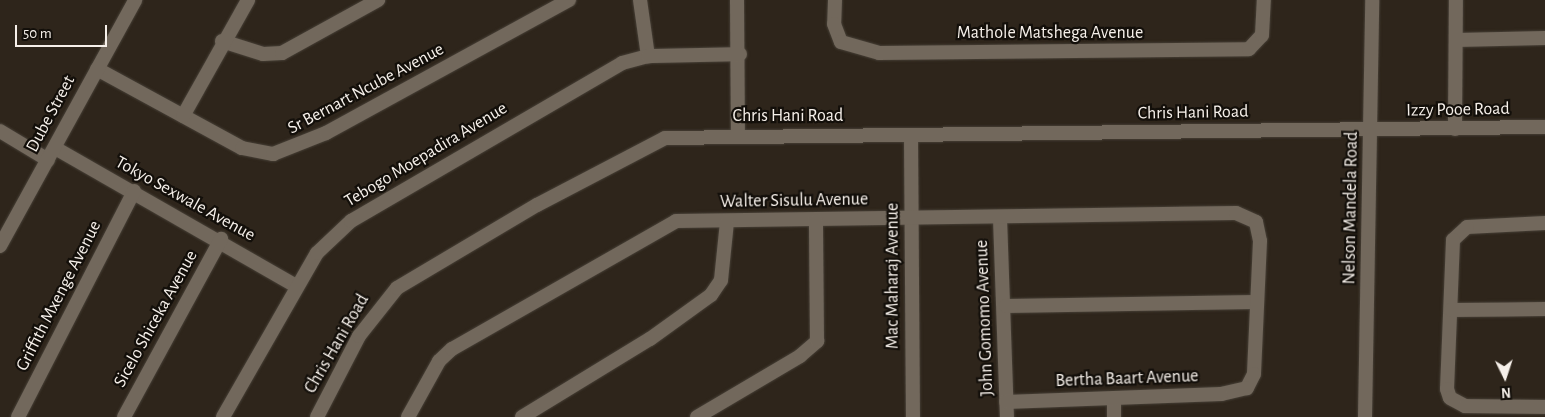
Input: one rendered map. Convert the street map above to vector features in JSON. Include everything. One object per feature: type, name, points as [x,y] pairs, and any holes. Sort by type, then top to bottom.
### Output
[{"type":"street","name":"Dube Street","points":[[0,246],[135,0]]},
{"type":"street","points":[[183,116],[222,41],[248,0]]},
{"type":"street","points":[[222,41],[262,54],[282,53],[378,0]]},
{"type":"street","name":"Sr Bernart Ncube Avenue","points":[[97,69],[255,153],[284,153],[554,4],[569,0]]},
{"type":"street","points":[[640,0],[648,56]]},
{"type":"street","points":[[737,0],[740,54],[738,134]]},
{"type":"street","name":"Mathole Matshega Avenue","points":[[835,0],[834,24],[841,42],[864,52],[889,53],[1249,50],[1262,36],[1264,0]]},
{"type":"street","name":"Nelson Mandela Road","points":[[1365,417],[1372,130],[1372,0]]},
{"type":"street","points":[[1455,129],[1456,0]]},
{"type":"street","points":[[1456,40],[1545,38]]},
{"type":"street","name":"Tebogo Moepadira Avenue","points":[[223,417],[296,286],[324,244],[351,222],[608,70],[648,56],[740,54]]},
{"type":"street","name":"Izzy Pooe Road","points":[[1372,130],[1545,127]]},
{"type":"street","name":"Chris Hani Road","points":[[317,417],[359,336],[397,288],[653,142],[738,134],[910,136],[1372,130]]},
{"type":"street","name":"Tokyo Sexwale Avenue","points":[[0,132],[134,191],[220,239],[296,286]]},
{"type":"street","name":"Mac Maharaj Avenue","points":[[910,136],[912,417]]},
{"type":"street","name":"Griffith Mxenge Avenue","points":[[18,417],[134,191]]},
{"type":"street","name":"Walter Sisulu Avenue","points":[[408,417],[439,361],[466,341],[676,221],[816,221],[912,217],[1000,218],[1236,213],[1252,218],[1260,231],[1255,302]]},
{"type":"street","name":"John Gomomo Avenue","points":[[1000,218],[1006,306],[1006,417]]},
{"type":"street","points":[[697,417],[800,356],[816,341],[816,221]]},
{"type":"street","points":[[522,417],[650,339],[711,295],[721,280],[727,222]]},
{"type":"street","points":[[1545,223],[1482,224],[1459,232],[1451,252],[1450,398],[1479,407],[1545,407]]},
{"type":"street","name":"Sicelo Shiceka Avenue","points":[[124,417],[220,239]]},
{"type":"street","points":[[1006,306],[1255,302]]},
{"type":"street","name":"Bertha Baart Avenue","points":[[1006,402],[1221,394],[1247,388],[1254,374],[1255,302]]},
{"type":"street","points":[[1451,310],[1545,309]]},
{"type":"street","points":[[1114,398],[1114,417]]}]
